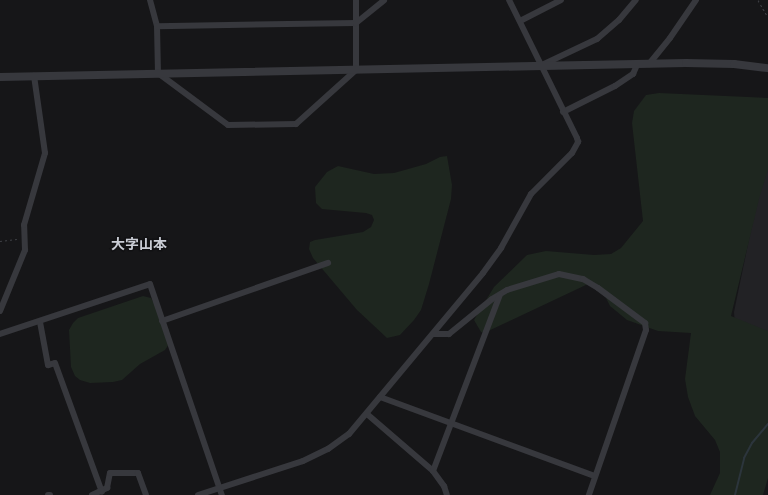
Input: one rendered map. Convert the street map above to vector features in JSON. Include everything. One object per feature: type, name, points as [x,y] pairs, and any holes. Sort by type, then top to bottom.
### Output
[{"type":"street","points":[[150,0],[157,26],[158,73]]},
{"type":"street","points":[[158,73],[228,125],[296,124],[356,70],[356,0]]},
{"type":"street","points":[[157,26],[356,23],[384,0]]},
{"type":"street","points":[[198,495],[303,461],[328,449],[350,434],[413,355],[433,334],[501,248],[531,194],[574,149],[578,142],[577,138],[509,0]]},
{"type":"street","points":[[520,21],[561,0]]},
{"type":"street","points":[[541,66],[597,39],[619,20],[636,0]]},
{"type":"street","points":[[648,64],[670,38],[696,0]]},
{"type":"street","points":[[0,77],[713,63],[768,68]]},
{"type":"street","points":[[564,112],[615,86],[633,74],[637,65]]},
{"type":"street","points":[[0,311],[26,250],[24,226],[45,153],[34,76]]},
{"type":"street","points":[[162,321],[328,263]]},
{"type":"street","points":[[433,334],[449,334],[507,290],[559,274],[572,275],[598,288],[646,322],[646,330],[589,495]]},
{"type":"street","points":[[0,334],[40,322],[150,284],[222,495]]},
{"type":"street","points":[[433,471],[500,295]]},
{"type":"street","points":[[40,322],[48,365],[55,364],[102,492]]},
{"type":"street","points":[[380,397],[595,476]]},
{"type":"street","points":[[367,414],[433,471],[444,486],[447,495]]},
{"type":"street","points":[[92,495],[102,492],[107,488],[110,473],[138,473],[146,495]]},
{"type":"path","points":[[758,0],[768,17]]},
{"type":"path","points":[[0,241],[24,238]]},
{"type":"shaded area","points":[[659,93],[768,98],[768,170],[760,195],[731,316],[768,331],[768,478],[763,495],[710,495],[720,473],[720,452],[715,440],[695,416],[688,397],[685,379],[691,333],[658,331],[627,320],[610,306],[604,294],[588,284],[484,333],[481,332],[474,320],[494,287],[527,255],[546,251],[594,255],[611,254],[621,248],[643,221],[632,123],[634,111],[646,95]]},
{"type":"shaded area","points":[[768,147],[768,333],[735,326],[734,312]]},
{"type":"shaded area","points":[[447,156],[452,185],[451,199],[421,310],[400,335],[387,338],[357,310],[313,258],[309,249],[310,242],[315,240],[363,232],[371,227],[374,220],[372,215],[366,213],[322,209],[316,203],[315,187],[327,172],[338,166],[374,174],[394,173],[426,164],[440,157]]},
{"type":"shaded area","points":[[143,296],[151,298],[169,330],[169,344],[165,350],[140,364],[122,380],[90,383],[80,380],[75,376],[71,367],[69,330],[73,323],[78,318]]},
{"type":"waterway","points":[[735,495],[744,458],[752,443],[768,424]]},
{"type":"district","name":"大字山本","points":[[139,244]]}]
